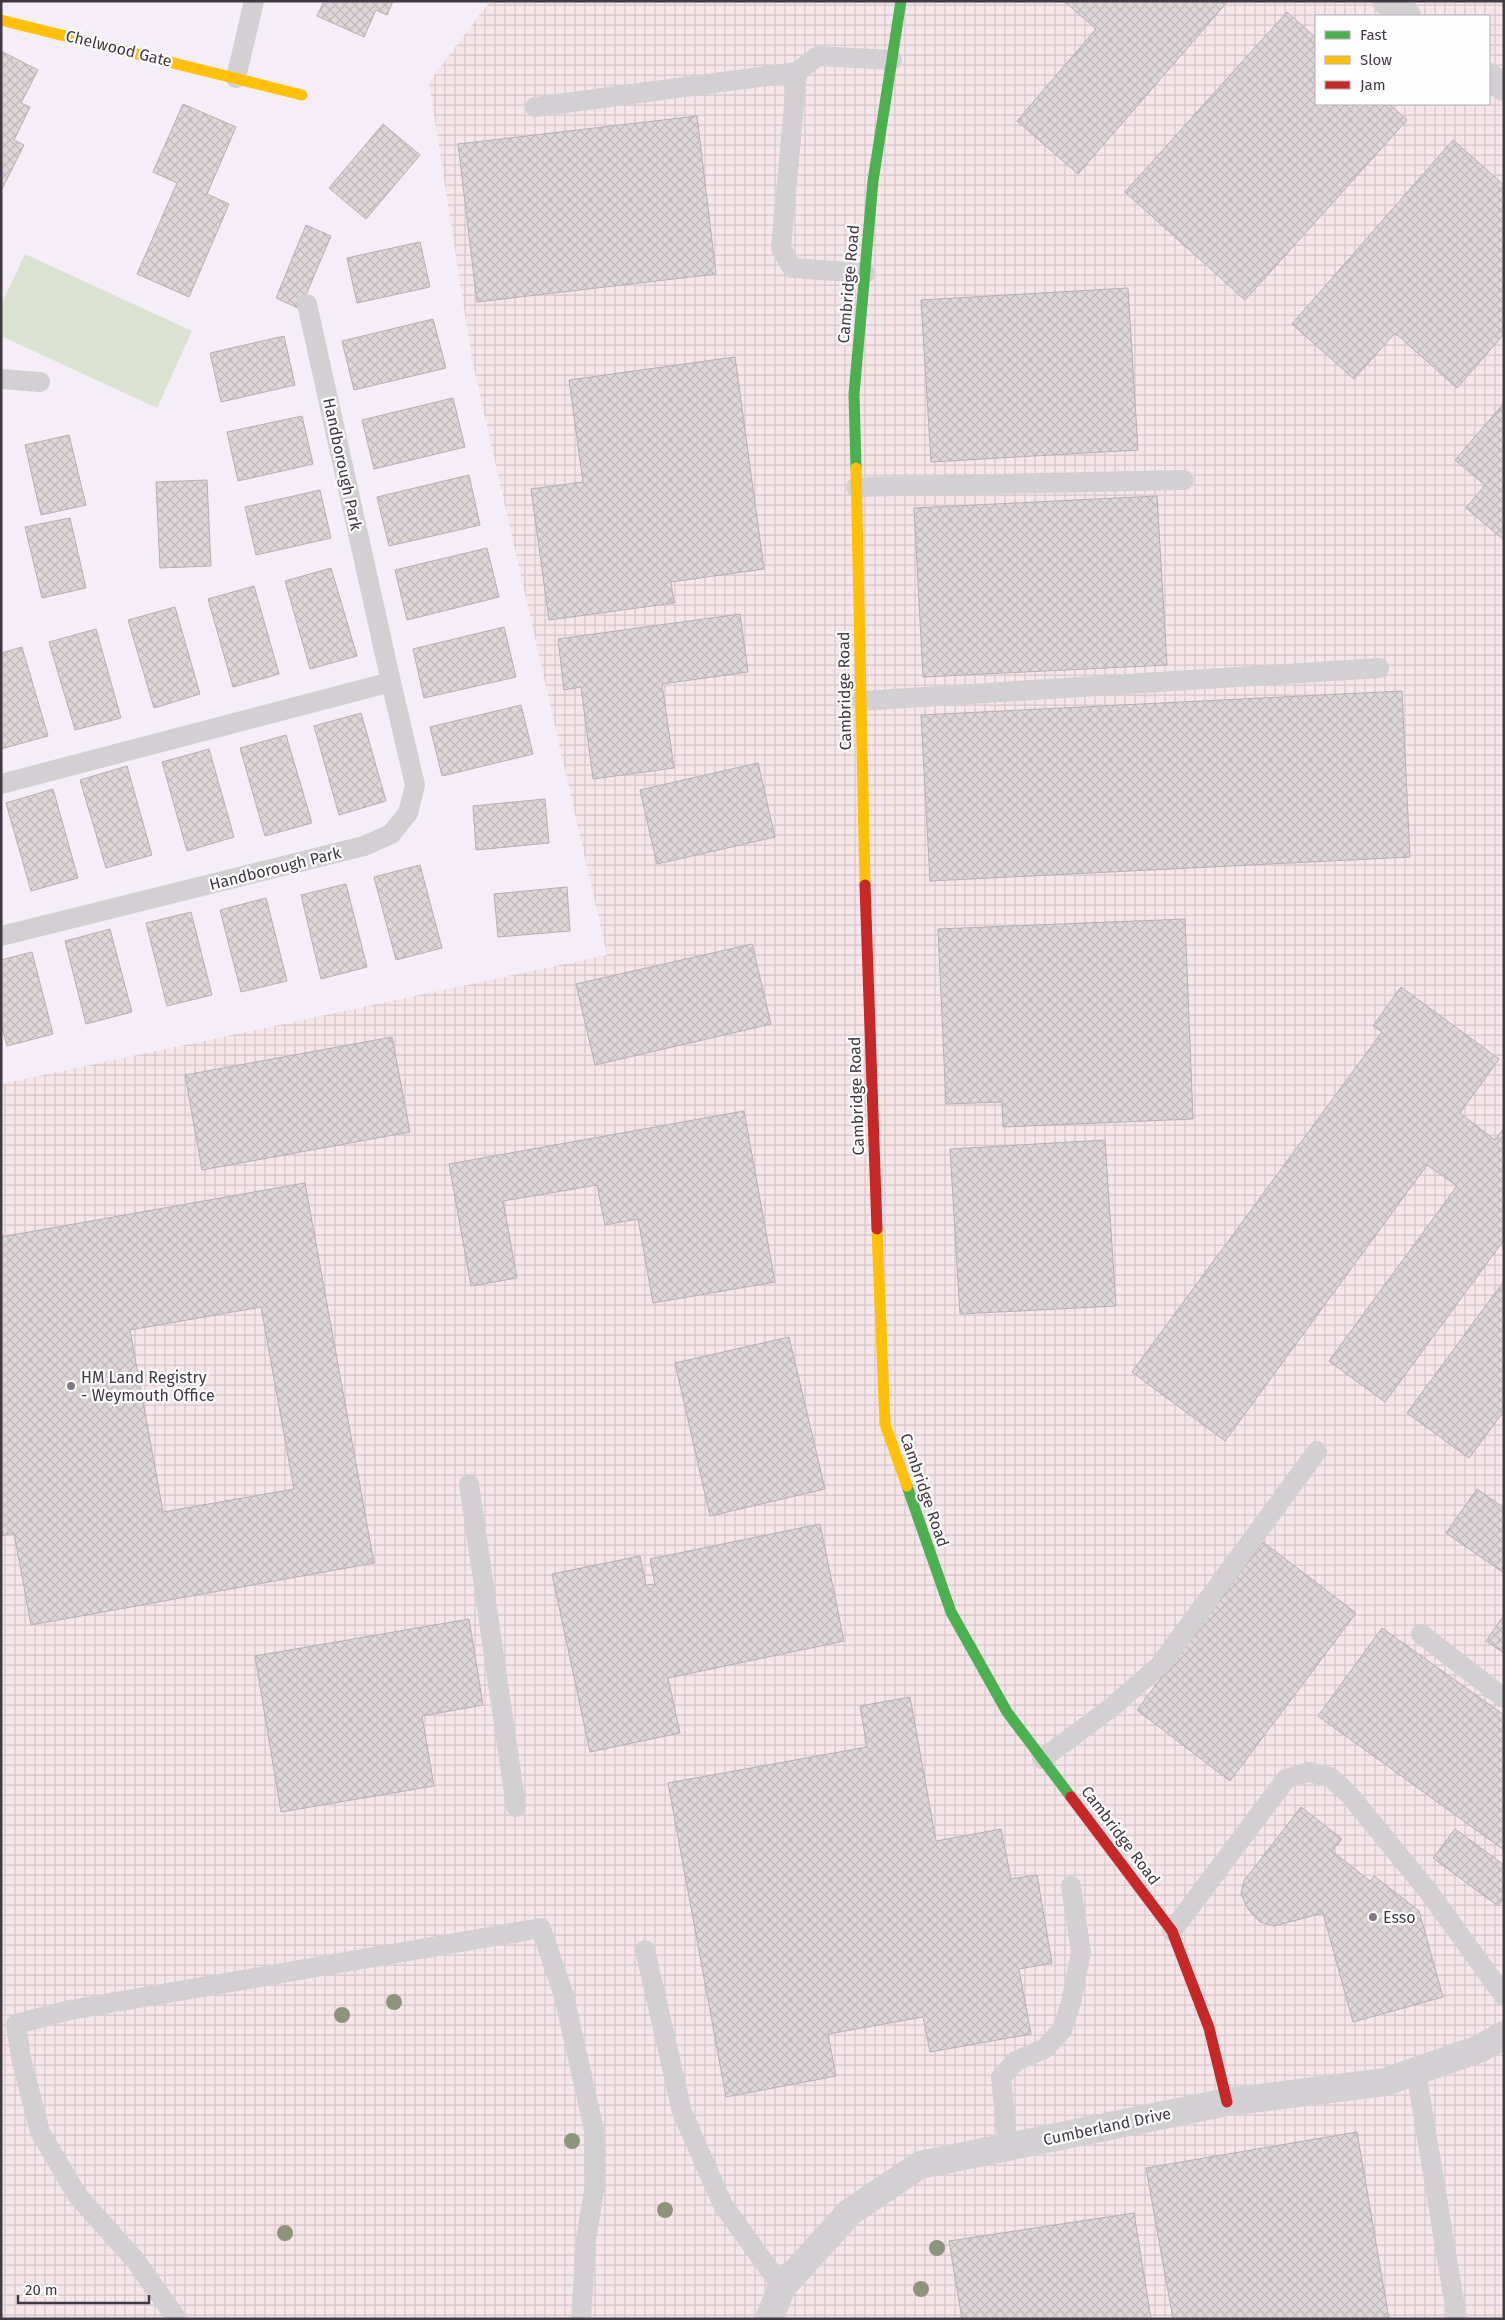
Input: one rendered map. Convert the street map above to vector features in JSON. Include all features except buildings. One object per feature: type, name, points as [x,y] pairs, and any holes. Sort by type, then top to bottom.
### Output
[{"type":"street","name":"Cambridge Road","points":[[901,1],[873,180],[854,394],[867,964],[885,1424],[951,1612],[1008,1712],[1172,1931],[1209,2028],[1227,2102]]},
{"type":"street","points":[[1386,1],[1405,15]]},
{"type":"street","name":"Chelwood Gate","points":[[1,20],[302,95]]},
{"type":"street","points":[[1490,77],[1504,88]]},
{"type":"street","name":"Cumberland Drive","points":[[770,2319],[782,2287],[850,2212],[920,2164],[1227,2102],[1385,2082],[1479,2049],[1504,2034]]},
{"type":"lane","points":[[236,78],[254,1]]},
{"type":"lane","points":[[535,107],[797,72],[818,56],[892,60]]},
{"type":"lane","points":[[797,72],[781,248],[792,268],[865,273]]},
{"type":"lane","name":"Handborough Park","points":[[1,936],[364,846],[391,834],[408,813],[415,785],[308,304]]},
{"type":"lane","points":[[1,379],[40,382]]},
{"type":"lane","points":[[856,487],[1184,480]]},
{"type":"lane","points":[[860,701],[1379,668]]},
{"type":"lane","points":[[1,784],[391,682]]},
{"type":"lane","points":[[1042,1759],[1112,1707],[1160,1665],[1317,1451]]},
{"type":"lane","points":[[469,1484],[516,1807]]},
{"type":"lane","points":[[1421,1634],[1504,1698]]},
{"type":"lane","points":[[1172,1931],[1286,1779],[1308,1772],[1330,1778],[1348,1793],[1428,1891],[1504,1996]]},
{"type":"lane","points":[[1008,2147],[1001,2077],[1016,2061],[1044,2049],[1062,2030],[1071,2003],[1081,1952],[1071,1886]]},
{"type":"lane","points":[[177,2319],[135,2260],[77,2195],[40,2132],[21,2058],[16,2024],[70,2010],[541,1928],[564,1996],[594,2130],[595,2185],[586,2239],[581,2319]]},
{"type":"lane","points":[[645,1950],[682,2112],[723,2204],[782,2287]]},
{"type":"lane","points":[[1416,2071],[1457,2319]]},
{"type":"shaded area","points":[[490,1],[1504,1],[1504,2319],[1,2319],[1,1084],[607,955],[472,360],[429,82]]},
{"type":"green space","points":[[25,254],[192,331],[157,408],[1,336],[1,305]]},
{"type":"traffic: fast","points":[[856,468],[854,394],[873,181],[901,1]]},
{"type":"traffic: fast","points":[[907,1486],[951,1612],[1007,1712],[1071,1797]]},
{"type":"traffic: slow","points":[[1,20],[302,95]]},
{"type":"traffic: slow","points":[[856,468],[865,885]]},
{"type":"traffic: slow","points":[[877,1229],[885,1424],[907,1486]]},
{"type":"traffic: jam","points":[[865,885],[877,1229]]},
{"type":"traffic: jam","points":[[1071,1797],[1172,1931],[1209,2028],[1227,2102]]},
{"type":"place","name":"HM Land Registry - Weymouth Office","points":[[71,1386]]},
{"type":"place","name":"Esso","points":[[1373,1917]]}]
